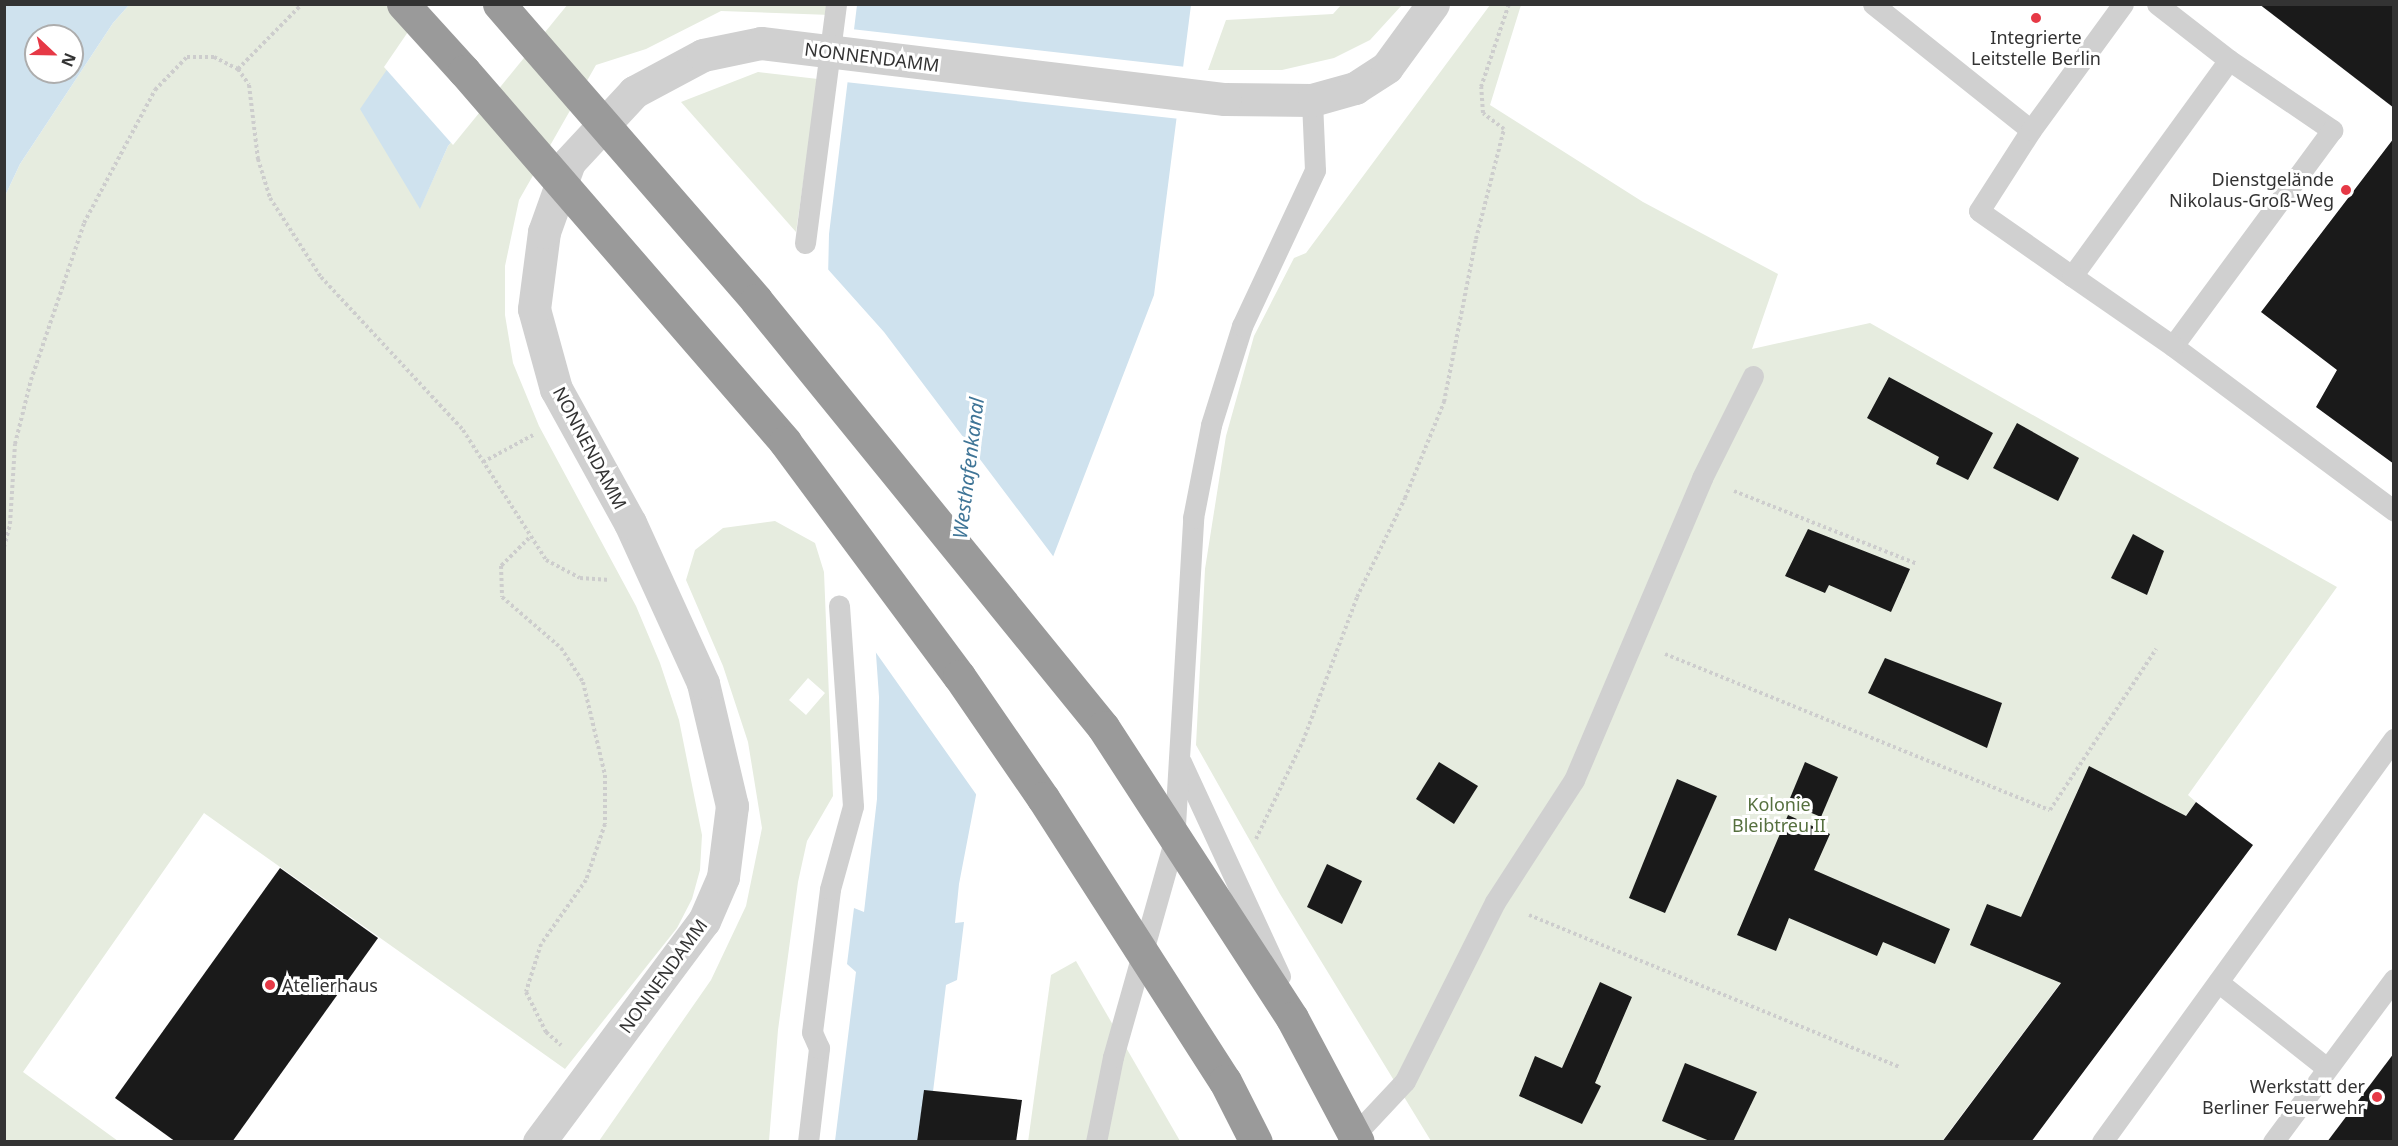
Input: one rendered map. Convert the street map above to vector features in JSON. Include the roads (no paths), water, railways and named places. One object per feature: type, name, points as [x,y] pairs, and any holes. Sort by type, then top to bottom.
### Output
[{"type":"highway","points":[[403,4],[792,451],[959,676],[1043,798],[1225,1081],[1256,1142]]},
{"type":"highway","points":[[499,4],[756,300],[1103,727],[1292,1018],[1353,1140]]},
{"type":"street","name":"NONNENDAMM","points":[[539,1142],[693,940],[715,899],[730,844],[732,806],[728,781],[703,683],[651,571],[556,389],[534,309],[544,232],[569,162],[634,92],[703,55],[761,43],[1225,99],[1312,100],[1355,88],[1388,67],[1433,4]]},
{"type":"lane","points":[[805,243],[836,4]]},
{"type":"lane","points":[[1873,4],[2031,130]]},
{"type":"lane","points":[[2123,4],[2031,130],[1979,211],[2173,346],[2394,511]]},
{"type":"lane","points":[[2157,4],[2229,60],[2332,130],[2173,346]]},
{"type":"lane","points":[[2072,276],[2229,60]]},
{"type":"lane","points":[[1096,1142],[1113,1057],[1174,842],[1181,762],[1193,518],[1211,425],[1242,326],[1315,170],[1312,100]]},
{"type":"lane","points":[[1181,762],[1353,1140],[1405,1081],[1495,902],[1574,780],[1702,478],[1753,376]]},
{"type":"lane","points":[[808,1142],[819,1048],[812,1032],[830,889],[853,806],[839,604]]},
{"type":"lane","points":[[2102,1142],[2394,738]]},
{"type":"lane","points":[[2273,1142],[2394,979]]},
{"type":"lane","points":[[2218,982],[2327,1068]]},
{"type":"water","points":[[5,4],[129,5],[113,23],[84,67],[84,24],[24,24],[24,84],[73,84],[20,164],[5,196]]},
{"type":"water","points":[[431,5],[565,5],[448,146],[420,209],[360,109]]},
{"type":"water","name":"Westhafenkanal","points":[[857,5],[1191,5],[1154,295],[1009,671],[982,764],[959,884],[955,923],[964,922],[957,980],[946,985],[927,1141],[835,1141],[856,972],[847,964],[854,908],[864,912],[877,799],[879,697],[867,525],[828,278],[829,234]]},
{"type":"place","name":"Integrierte Leitstelle Berlin","points":[[2036,18]]},
{"type":"place","name":"Dienstgelände Nikolaus-Groß-Weg","points":[[2346,190]]},
{"type":"place","name":"Atelierhaus","points":[[270,985]]},
{"type":"place","name":"Werkstatt der Berliner Feuerwehr","points":[[2377,1097]]},
{"type":"park label","name":"Kolonie Bleibtreu II","points":[[1779,815]]}]
